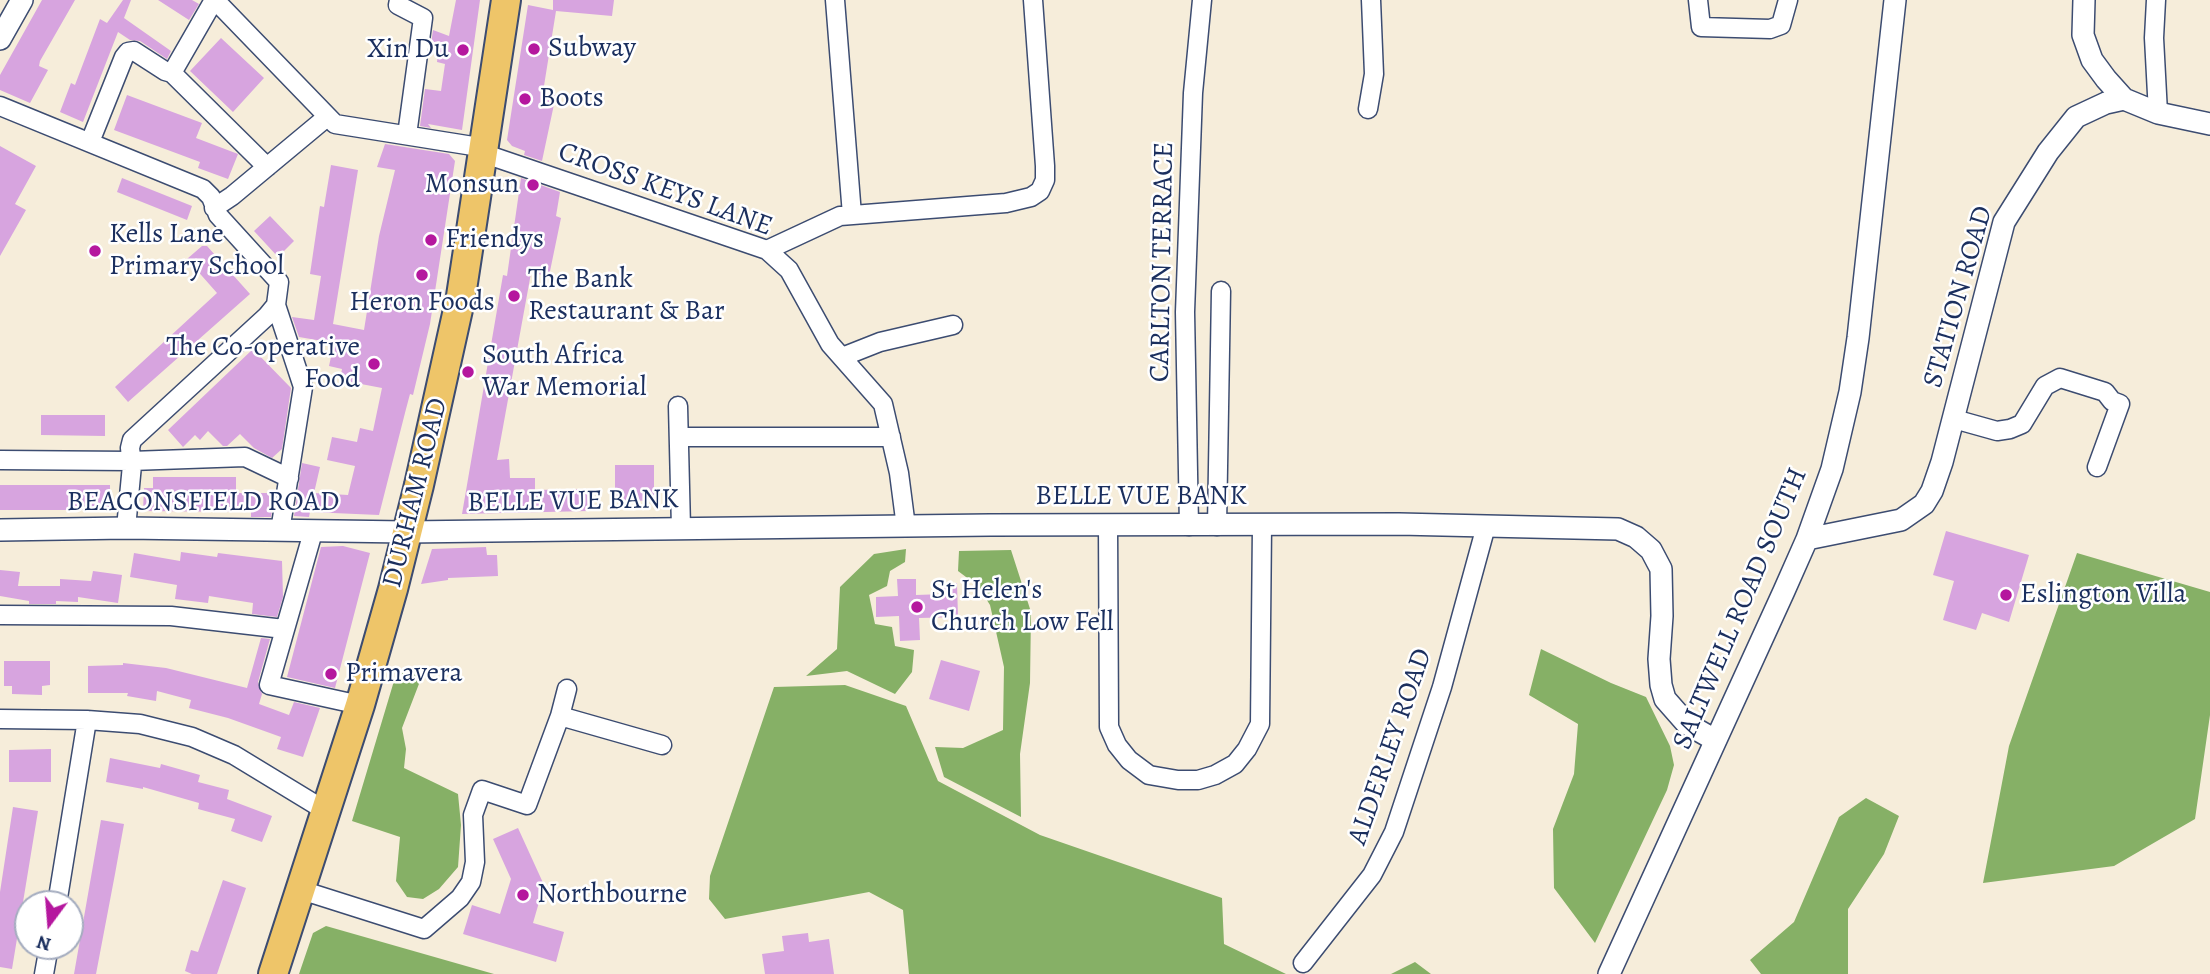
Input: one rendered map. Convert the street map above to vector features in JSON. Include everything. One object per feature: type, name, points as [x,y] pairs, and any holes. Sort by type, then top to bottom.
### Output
[{"type":"main road","name":"DURHAM ROAD","points":[[273,974],[360,705],[393,589],[454,334],[506,0]]},
{"type":"street","points":[[0,39],[22,0]]},
{"type":"street","points":[[172,73],[215,0],[327,117],[214,208]]},
{"type":"street","points":[[399,0],[398,5],[423,18],[407,135]]},
{"type":"street","points":[[835,0],[852,215]]},
{"type":"street","points":[[767,250],[840,216],[1006,203],[1031,197],[1040,191],[1045,180],[1045,166],[1032,0]]},
{"type":"street","name":"CARLTON TERRACE","points":[[1189,526],[1185,312],[1193,93],[1202,0]]},
{"type":"street","points":[[1368,109],[1374,74],[1371,0]]},
{"type":"street","points":[[1698,0],[1701,27],[1770,29],[1781,25],[1788,0]]},
{"type":"street","name":"SALTWELL ROAD SOUTH","points":[[1609,974],[1807,539],[1832,469],[1850,391],[1895,0]]},
{"type":"street","points":[[2084,0],[2083,35],[2092,60],[2124,99],[2158,113],[2203,123]]},
{"type":"street","points":[[2156,0],[2154,38],[2158,113]]},
{"type":"street","points":[[90,142],[124,57],[128,51],[134,51],[172,73],[267,167]]},
{"type":"street","name":"STATION ROAD","points":[[1807,539],[1901,520],[1924,504],[1932,491],[1954,419],[2004,222],[2048,152],[2076,117],[2106,103],[2124,99]]},
{"type":"street","points":[[0,106],[203,188],[211,197],[218,215],[279,282],[276,305],[303,387],[280,531]]},
{"type":"street","name":"CROSS KEYS LANE","points":[[327,117],[335,124],[473,146],[494,157],[767,250],[789,270],[821,330],[883,404],[906,527]]},
{"type":"street","points":[[1217,526],[1221,292]]},
{"type":"street","points":[[126,528],[132,440],[276,305]]},
{"type":"street","points":[[842,357],[880,342],[953,326]]},
{"type":"street","points":[[1954,419],[1997,431],[2010,429],[2022,424],[2045,386],[2060,379],[2105,391],[2112,401],[2120,404],[2097,467]]},
{"type":"street","points":[[678,405],[681,528]]},
{"type":"street","points":[[679,437],[891,437]]},
{"type":"street","points":[[0,460],[131,461],[244,457],[289,478]]},
{"type":"street","points":[[1108,525],[1109,726],[1117,744],[1129,760],[1149,775],[1178,780],[1198,780],[1215,775],[1235,764],[1261,724],[1262,526]]},
{"type":"street","name":"BELLE VUE BANK","points":[[406,532],[1108,525],[1618,529],[1636,537],[1651,550],[1661,569],[1659,659],[1665,699],[1687,724],[1715,740]]},
{"type":"street","name":"ALDERLEY ROAD","points":[[1303,963],[1372,875],[1394,832],[1442,687],[1486,526]]},
{"type":"street","name":"BEACONSFIELD ROAD","points":[[0,530],[126,528],[406,532]]},
{"type":"street","points":[[313,531],[269,685],[360,705]]},
{"type":"street","points":[[0,615],[171,616],[284,629]]},
{"type":"street","points":[[300,890],[424,929],[460,898],[471,882],[475,862],[473,815],[482,790],[527,805],[567,690]]},
{"type":"street","points":[[560,716],[662,746]]},
{"type":"street","points":[[0,719],[87,720],[140,724],[192,737],[234,755],[326,811]]},
{"type":"street","points":[[59,890],[87,720]]},
{"type":"green space","points":[[906,549],[905,562],[890,571],[887,586],[869,595],[875,624],[892,627],[895,646],[914,650],[912,672],[895,694],[847,671],[806,676],[837,649],[840,587],[874,554]]},
{"type":"green space","points":[[1011,550],[1031,612],[1030,683],[1020,754],[1021,817],[944,777],[935,747],[963,748],[1003,730],[1004,667],[990,605],[978,586],[958,571],[959,551]]},
{"type":"green space","points":[[2077,553],[2210,592],[2210,715],[2195,819],[2114,866],[1983,883],[2009,746]]},
{"type":"green space","points":[[1541,649],[1646,697],[1670,746],[1674,765],[1667,790],[1595,943],[1554,888],[1553,829],[1574,774],[1578,724],[1529,695]]},
{"type":"green space","points":[[397,671],[422,676],[402,728],[406,749],[404,768],[458,794],[461,825],[458,867],[439,889],[423,899],[407,897],[396,881],[400,837],[352,821]]},
{"type":"green space","points":[[845,685],[906,706],[938,781],[1040,835],[1222,898],[1224,944],[1286,974],[909,974],[903,910],[869,892],[725,919],[709,899],[710,876],[774,687]]},
{"type":"green space","points":[[1866,798],[1899,816],[1884,854],[1848,909],[1848,974],[1761,974],[1750,960],[1794,922],[1839,817]]},
{"type":"green space","points":[[326,926],[494,974],[299,974],[313,933]]},
{"type":"green space","points":[[1415,962],[1431,974],[1391,974]]},
{"type":"building","points":[[42,0],[75,0],[40,61],[39,66],[48,70],[30,103],[0,90],[0,75]]},
{"type":"building","points":[[123,0],[131,0],[124,18],[171,51],[167,59],[140,41],[130,40],[118,32],[83,122],[60,112],[71,83],[75,85],[100,19],[107,23]]},
{"type":"building","points":[[158,0],[192,0],[199,4],[189,20]]},
{"type":"building","points":[[456,0],[480,0],[462,130],[428,124],[431,128],[420,126],[425,89],[441,91],[445,64],[437,62],[438,53],[430,51],[433,30],[449,36]]},
{"type":"building","points":[[553,0],[614,0],[612,16],[556,11],[543,92],[556,95],[542,161],[524,155],[525,151],[512,146],[507,140],[528,5],[553,10]]},
{"type":"building","points":[[221,38],[264,78],[233,112],[190,71]]},
{"type":"building","points":[[127,95],[202,123],[196,138],[238,154],[228,179],[198,168],[200,162],[114,130]]},
{"type":"building","points":[[385,144],[449,154],[455,161],[430,324],[413,395],[410,394],[379,515],[310,512],[309,517],[294,516],[302,463],[320,467],[314,493],[348,495],[355,466],[327,460],[332,437],[357,442],[360,428],[373,431],[382,388],[340,380],[342,369],[329,366],[334,343],[299,337],[292,317],[314,320],[321,276],[310,274],[320,206],[324,207],[331,165],[358,170],[333,324],[364,330],[379,236],[395,170],[377,167]]},
{"type":"building","points":[[0,146],[36,166],[15,204],[26,210],[0,256]]},
{"type":"building","points":[[122,178],[192,206],[187,220],[117,192]]},
{"type":"building","points":[[521,178],[560,192],[556,216],[561,218],[549,276],[531,273],[497,460],[509,459],[510,478],[535,478],[535,490],[587,489],[588,511],[462,514],[503,275],[507,276]]},
{"type":"building","points":[[270,216],[294,241],[278,257],[254,231]]},
{"type":"building","points":[[202,246],[207,246],[250,294],[128,402],[115,387],[217,293],[187,259]]},
{"type":"building","points":[[253,349],[291,388],[282,449],[272,458],[254,448],[240,434],[227,446],[223,446],[208,431],[200,440],[195,435],[183,447],[168,430]]},
{"type":"building","points":[[41,415],[105,415],[105,436],[41,435]]},
{"type":"building","points":[[615,465],[654,465],[654,501],[615,500]]},
{"type":"building","points":[[153,477],[236,477],[236,493],[275,493],[271,517],[251,517],[251,512],[143,511],[144,488],[153,488]]},
{"type":"building","points":[[0,485],[110,485],[110,510],[0,510]]},
{"type":"building","points":[[1946,531],[2029,555],[2009,622],[1982,613],[1976,630],[1943,620],[1954,581],[1933,575]]},
{"type":"building","points":[[343,546],[370,553],[335,688],[287,677],[321,547]]},
{"type":"building","points":[[486,547],[487,555],[497,555],[498,576],[448,578],[421,584],[432,549]]},
{"type":"building","points":[[181,552],[217,557],[218,553],[282,561],[283,597],[277,617],[252,614],[253,603],[209,596],[208,603],[175,599],[177,585],[130,577],[134,553],[180,561]]},
{"type":"building","points":[[0,570],[20,572],[18,586],[60,586],[60,579],[91,581],[93,571],[122,575],[118,603],[78,597],[78,602],[29,604],[29,601],[0,596]]},
{"type":"building","name":"St Helen's Church Low Fell","points":[[897,579],[916,579],[916,595],[944,594],[944,583],[957,583],[958,617],[919,618],[920,640],[900,641],[899,616],[876,617],[876,597],[898,596]]},
{"type":"building","points":[[261,638],[270,639],[258,682],[262,694],[259,704],[289,715],[294,702],[320,708],[303,757],[277,749],[281,737],[228,718],[189,708],[191,700],[157,691],[156,701],[127,696],[128,693],[88,693],[88,666],[123,663],[166,668],[247,688]]},
{"type":"building","points":[[941,660],[980,671],[969,711],[929,699]]},
{"type":"building","points":[[4,661],[50,661],[50,685],[42,686],[42,695],[12,694],[12,686],[4,686]]},
{"type":"building","points":[[51,749],[51,782],[9,782],[9,750]]},
{"type":"building","points":[[110,758],[160,768],[161,764],[200,775],[198,782],[229,790],[227,799],[272,816],[262,842],[231,831],[235,819],[198,809],[199,803],[143,787],[106,782]]},
{"type":"building","points":[[13,807],[38,811],[25,890],[14,890],[12,969],[0,967],[0,892]]},
{"type":"building","points":[[101,820],[124,824],[96,974],[74,974],[76,960],[84,960],[84,917]]},
{"type":"building","name":"Northbourne","points":[[518,828],[544,885],[533,923],[564,932],[556,962],[463,934],[472,905],[500,914],[511,879],[493,839]]},
{"type":"building","points":[[223,880],[246,888],[217,974],[192,974],[185,971],[191,950],[198,952]]},
{"type":"building","points":[[808,933],[809,942],[829,939],[834,974],[765,974],[762,954],[784,951],[782,936]]},
{"type":"place","name":"Subway","points":[[534,49]]},
{"type":"place","name":"Xin Du","points":[[463,50]]},
{"type":"place","name":"Boots","points":[[525,99]]},
{"type":"place","name":"Monsun","points":[[533,185]]},
{"type":"place","name":"Friendys","points":[[431,240]]},
{"type":"place","name":"Kells Lane Primary School","points":[[95,251]]},
{"type":"place","name":"Heron Foods","points":[[422,275]]},
{"type":"place","name":"The Bank Restaurant & Bar","points":[[514,296]]},
{"type":"place","name":"The Co-operative Food","points":[[374,364]]},
{"type":"place","name":"South Africa War Memorial","points":[[468,372]]},
{"type":"place","name":"Eslington Villa","points":[[2006,595]]},
{"type":"place","name":"St Helen's Church Low Fell","points":[[917,607]]},
{"type":"place","name":"Primavera","points":[[331,674]]},
{"type":"place","name":"Northbourne","points":[[523,895]]}]
